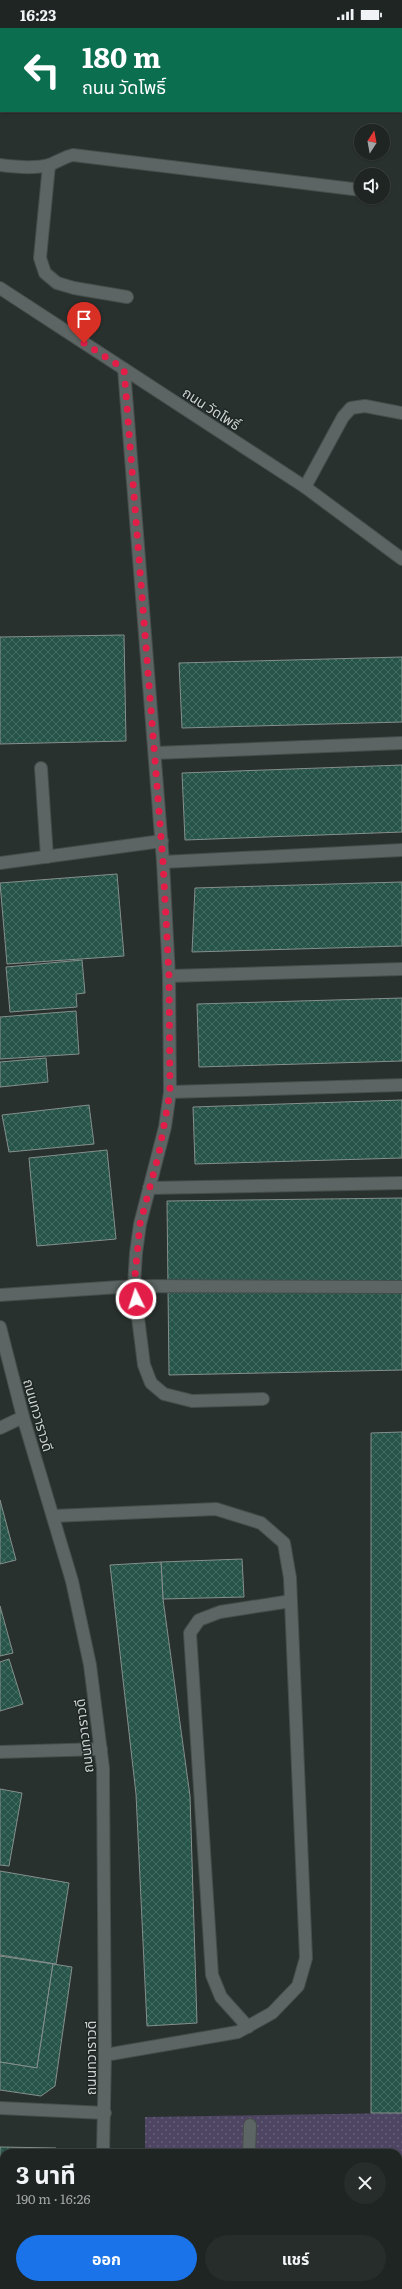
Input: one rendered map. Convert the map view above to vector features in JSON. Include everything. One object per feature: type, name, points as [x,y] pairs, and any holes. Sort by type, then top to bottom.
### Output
[{"type":"street","points":[[0,165],[18,168],[49,165],[60,158],[73,155],[354,189]]},
{"type":"street","points":[[49,165],[40,258],[45,273],[57,283],[127,297]]},
{"type":"street","name":"ถนน วัดโพธิ์","points":[[0,288],[306,487],[402,559]]},
{"type":"street","points":[[124,369],[162,841],[169,976],[170,1092],[159,1153],[140,1224],[134,1286],[144,1365],[151,1383],[164,1394],[192,1401],[263,1399]]},
{"type":"street","points":[[306,487],[343,418],[351,408],[365,406],[402,413]]},
{"type":"street","points":[[155,753],[402,743]]},
{"type":"street","points":[[41,768],[47,857]]},
{"type":"street","points":[[0,863],[162,841]]},
{"type":"street","points":[[163,862],[402,850]]},
{"type":"street","points":[[169,976],[402,969]]},
{"type":"street","points":[[170,1092],[402,1085]]},
{"type":"street","points":[[149,1188],[402,1183]]},
{"type":"street","points":[[0,1295],[134,1286],[402,1287]]},
{"type":"street","name":"ถนนทวาราวดี","points":[[0,1327],[23,1417],[72,1581],[90,1665],[101,1749],[103,1776],[105,2055],[103,2149]]},
{"type":"street","points":[[0,1428],[23,1417]]},
{"type":"street","points":[[53,1516],[216,1509],[261,1523],[284,1543],[290,1578],[306,1958],[298,1986],[272,2013],[238,2032],[105,2055]]},
{"type":"street","points":[[248,2027],[221,1997],[212,1974],[190,1633],[199,1620],[220,1612],[291,1601]]},
{"type":"street","points":[[0,1752],[101,1749]]},
{"type":"street","points":[[0,2108],[105,2113]]},
{"type":"street","points":[[249,2149],[250,2125]]},
{"type":"shaded area","points":[[402,2113],[402,2149],[145,2149],[145,2117]]},
{"type":"building","points":[[124,635],[126,741],[0,744],[0,637]]},
{"type":"building","points":[[402,657],[402,722],[182,728],[179,663]]},
{"type":"building","points":[[402,765],[402,832],[185,840],[182,773]]},
{"type":"building","points":[[117,874],[124,956],[7,964],[0,883]]},
{"type":"building","points":[[402,882],[402,946],[192,952],[195,888]]},
{"type":"building","points":[[82,960],[85,993],[76,994],[77,1007],[10,1012],[6,967]]},
{"type":"building","points":[[402,998],[402,1061],[199,1067],[197,1004]]},
{"type":"building","points":[[76,1011],[79,1054],[0,1059],[0,1017]]},
{"type":"building","points":[[46,1058],[48,1082],[0,1087],[0,1062]]},
{"type":"building","points":[[402,1100],[402,1158],[195,1164],[193,1107]]},
{"type":"building","points":[[89,1105],[94,1144],[9,1152],[2,1115]]},
{"type":"building","points":[[107,1150],[116,1239],[37,1246],[29,1158]]},
{"type":"building","points":[[402,1198],[402,1370],[169,1375],[167,1201]]},
{"type":"building","points":[[402,1432],[402,2113],[371,2113],[371,1433]]},
{"type":"building","points":[[0,1500],[16,1560],[0,1564]]},
{"type":"building","points":[[242,1559],[244,1597],[163,1599],[161,1562]]},
{"type":"building","points":[[161,1562],[163,1599],[190,1796],[197,2023],[147,2026],[136,1794],[110,1565]]},
{"type":"building","points":[[0,1606],[13,1653],[0,1656]]},
{"type":"building","points":[[9,1659],[23,1704],[0,1711],[0,1662]]},
{"type":"building","points":[[0,1789],[22,1793],[9,1866],[0,1865]]},
{"type":"building","points":[[0,1871],[69,1883],[56,1964],[0,1955]]},
{"type":"building","points":[[0,1956],[53,1964],[37,2068],[0,2062]]},
{"type":"building","points":[[53,1964],[72,1967],[55,2086],[41,2096],[0,2090],[0,2062],[37,2068]]},
{"type":"building","points":[[0,2147],[56,2148],[56,2149],[0,2149]]},
{"type":"route","points":[[84,343],[124,369],[163,862],[169,976],[170,1092],[165,1127],[140,1224],[134,1286],[136,1299]]}]
